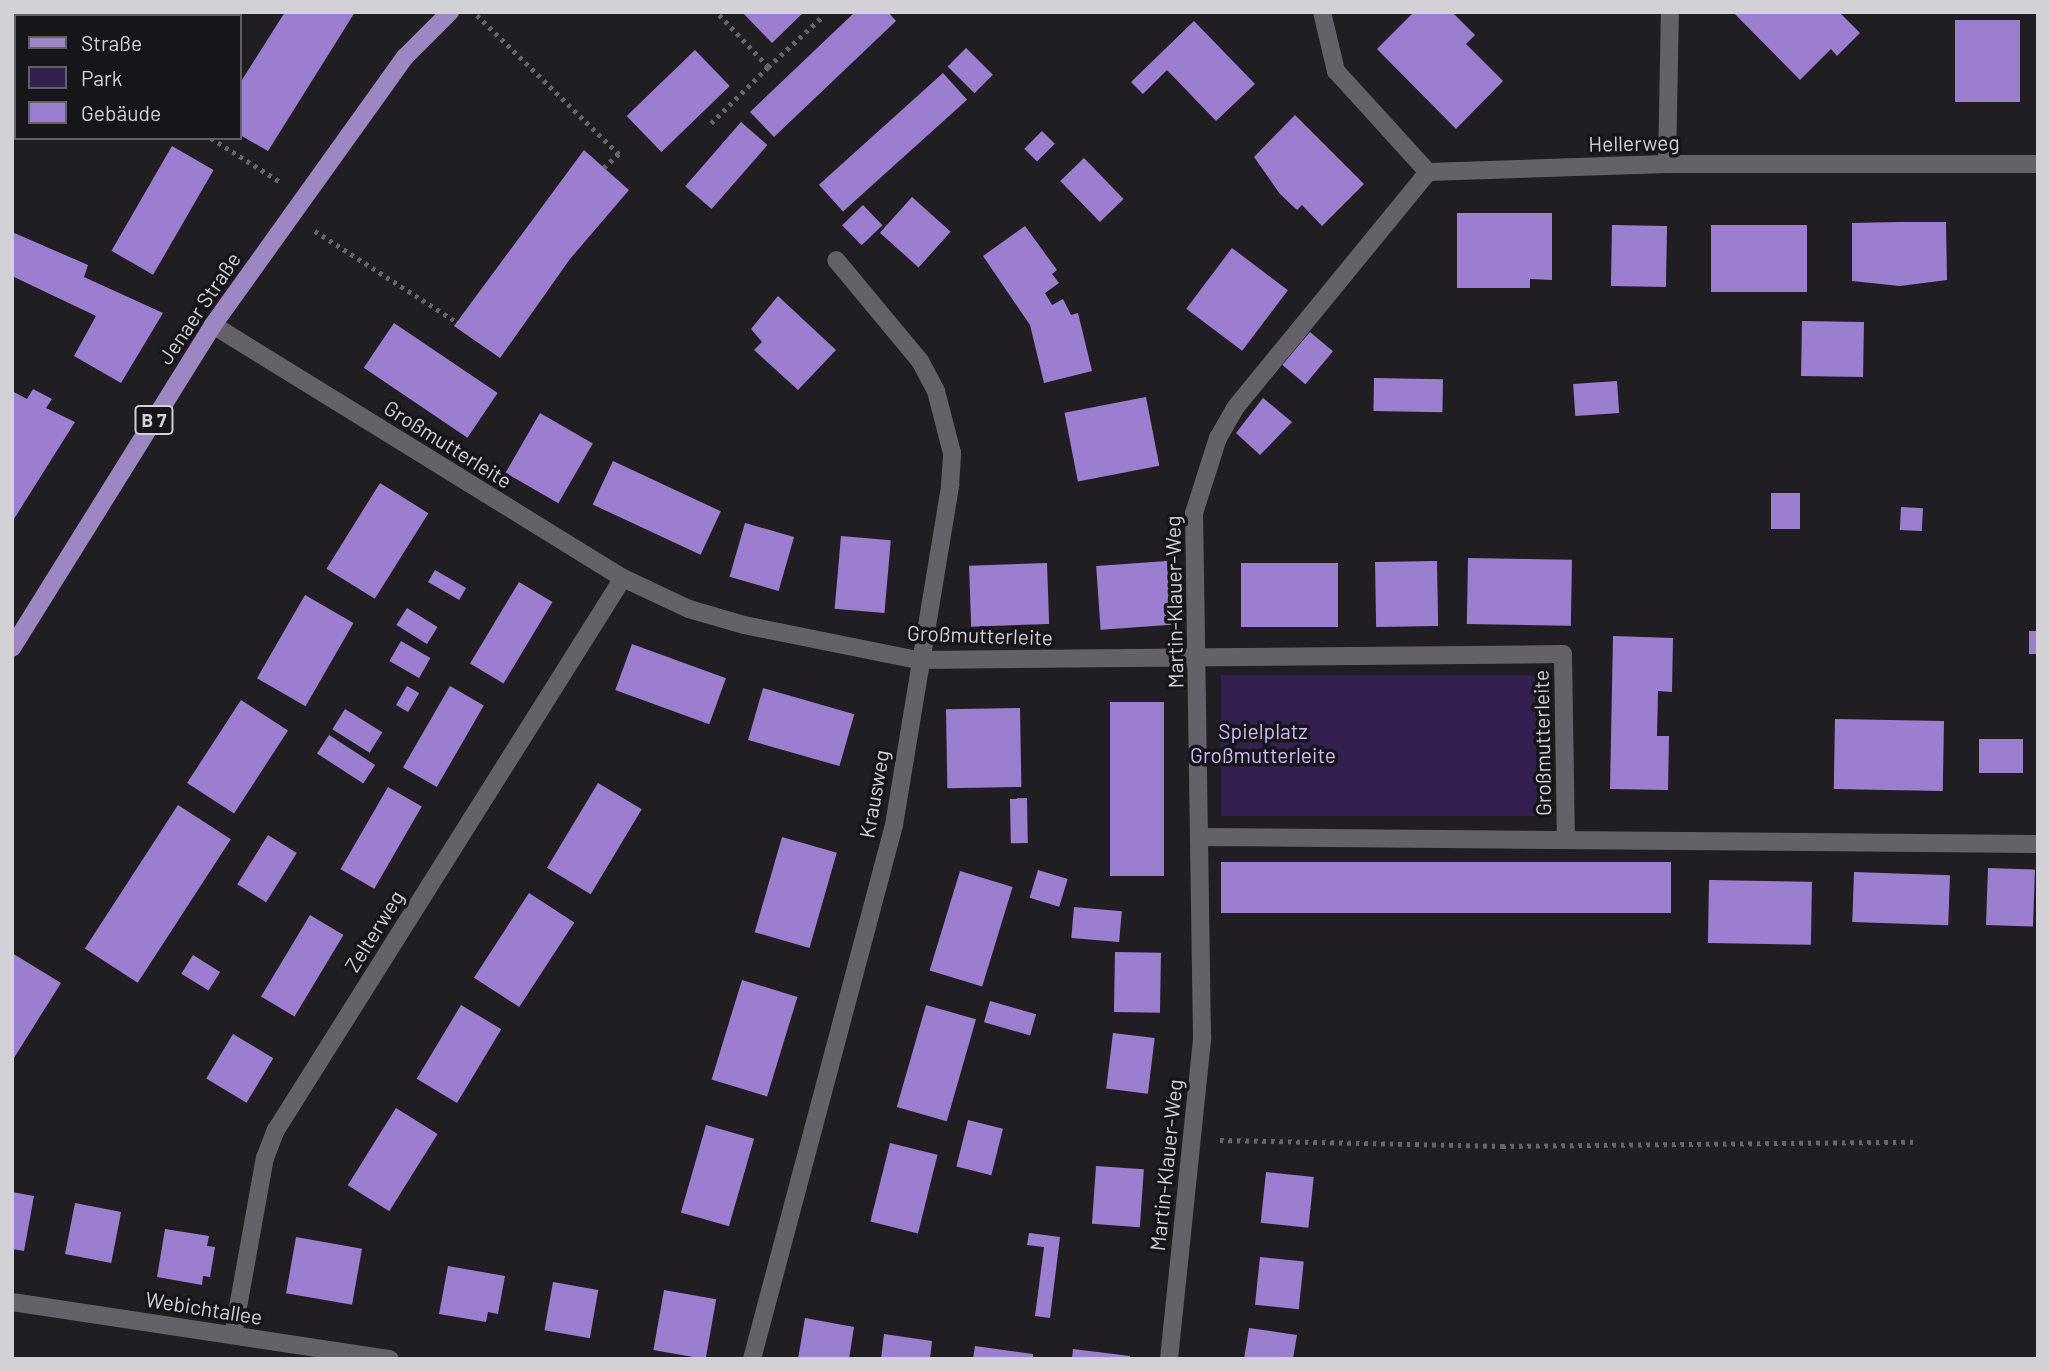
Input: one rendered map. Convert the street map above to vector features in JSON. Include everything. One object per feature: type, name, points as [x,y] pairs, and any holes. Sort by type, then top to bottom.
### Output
[{"type":"main road","name":"Jenaer Straße","points":[[12,648],[213,325],[405,57],[450,12]]},
{"type":"street","points":[[1322,12],[1336,71],[1428,172]]},
{"type":"street","points":[[1667,164],[1670,12]]},
{"type":"street","name":"Hellerweg","points":[[1428,172],[1667,164],[2038,163]]},
{"type":"street","name":"Martin-Klauer-Weg","points":[[1169,1359],[1202,1037],[1194,513],[1219,438],[1235,408],[1428,172]]},
{"type":"street","name":"Krausweg","points":[[752,1359],[894,825],[918,660],[950,485],[946,422],[920,361],[836,260]]},
{"type":"street","name":"Großmutterleite","points":[[213,325],[623,578],[689,609],[744,625],[918,660],[1198,660],[1563,654],[1566,837]]},
{"type":"street","name":"Zelterweg","points":[[233,1335],[265,1158],[276,1130],[623,578]]},
{"type":"street","name":"Großmutterleite","points":[[1200,837],[1566,837],[2038,844]]},
{"type":"street","name":"Webichtallee","points":[[12,1302],[390,1359]]},
{"type":"path","points":[[474,12],[619,154],[604,168]]},
{"type":"path","points":[[716,12],[768,67]]},
{"type":"path","points":[[711,123],[822,18]]},
{"type":"path","points":[[214,140],[303,197]]},
{"type":"path","points":[[290,216],[457,322]]},
{"type":"path","points":[[1191,1139],[1489,1146],[1913,1142]]},
{"type":"green space","name":"Spielplatz Großmutterleite","points":[[1221,675],[1546,675],[1546,816],[1221,816]]},
{"type":"building","points":[[88,12],[139,12],[112,14],[87,14]]},
{"type":"building","points":[[285,12],[355,12],[268,151],[242,136],[242,80]]},
{"type":"building","points":[[742,12],[804,12],[772,43]]},
{"type":"building","points":[[855,12],[888,12],[896,21],[774,137],[750,112]]},
{"type":"building","points":[[1414,12],[1452,12],[1475,35],[1466,44],[1503,81],[1456,129],[1377,49]]},
{"type":"building","points":[[1733,12],[1839,12],[1860,33],[1837,56],[1831,49],[1800,80]]},
{"type":"building","points":[[1955,20],[2020,20],[2020,102],[1955,102]]},
{"type":"building","points":[[1194,21],[1255,84],[1216,121],[1167,70],[1143,94],[1131,82]]},
{"type":"building","points":[[966,48],[993,75],[974,93],[948,66]]},
{"type":"building","points":[[695,50],[730,86],[661,152],[627,116]]},
{"type":"building","points":[[943,73],[967,100],[843,211],[819,185]]},
{"type":"building","points":[[1295,115],[1364,184],[1322,226],[1302,205],[1297,210],[1280,194],[1254,157]]},
{"type":"building","points":[[741,122],[767,145],[712,209],[685,186]]},
{"type":"building","points":[[1042,131],[1055,144],[1037,161],[1024,149]]},
{"type":"building","points":[[172,146],[214,170],[153,275],[112,251]]},
{"type":"building","points":[[584,150],[629,190],[570,259],[500,358],[454,326]]},
{"type":"building","points":[[1084,158],[1124,199],[1100,222],[1060,181]]},
{"type":"building","points":[[912,197],[951,232],[919,267],[880,233]]},
{"type":"building","points":[[863,205],[882,225],[862,245],[842,225]]},
{"type":"building","points":[[1457,213],[1552,213],[1552,280],[1530,279],[1530,288],[1457,288]]},
{"type":"building","points":[[1946,222],[1947,280],[1900,286],[1852,281],[1852,223]]},
{"type":"building","points":[[1612,225],[1667,226],[1666,287],[1611,286]]},
{"type":"building","points":[[1711,225],[1807,225],[1807,292],[1711,292]]},
{"type":"building","points":[[1025,226],[1057,270],[1052,274],[1059,283],[1045,293],[1052,305],[1063,299],[1071,315],[1078,313],[1092,371],[1044,383],[1030,325],[983,256]]},
{"type":"building","points":[[12,232],[88,265],[84,277],[163,313],[121,383],[74,356],[96,316],[12,276]]},
{"type":"building","points":[[1232,248],[1288,290],[1242,351],[1186,309]]},
{"type":"building","points":[[778,296],[836,350],[798,390],[754,350],[762,342],[751,329]]},
{"type":"building","points":[[1802,321],[1864,322],[1863,377],[1801,376]]},
{"type":"building","points":[[394,323],[498,393],[467,438],[364,368]]},
{"type":"building","points":[[1310,332],[1333,351],[1305,384],[1282,365]]},
{"type":"building","points":[[1374,378],[1443,379],[1442,412],[1373,411]]},
{"type":"building","points":[[1617,381],[1619,413],[1575,416],[1573,384]]},
{"type":"building","points":[[33,389],[52,399],[46,408],[75,422],[12,522],[12,391],[27,399]]},
{"type":"building","points":[[1146,397],[1159,466],[1078,482],[1065,413]]},
{"type":"building","points":[[1263,398],[1292,422],[1260,455],[1236,433]]},
{"type":"building","points":[[540,413],[593,444],[558,503],[506,473]]},
{"type":"building","points":[[613,461],[721,511],[701,555],[593,505]]},
{"type":"building","points":[[380,483],[428,513],[375,599],[326,569]]},
{"type":"building","points":[[1771,493],[1800,493],[1800,529],[1771,529]]},
{"type":"building","points":[[1901,507],[1923,508],[1922,531],[1900,530]]},
{"type":"building","points":[[745,523],[794,537],[779,591],[730,577]]},
{"type":"building","points":[[841,536],[891,540],[884,613],[835,609]]},
{"type":"building","points":[[1468,558],[1572,560],[1571,626],[1467,624]]},
{"type":"building","points":[[1167,561],[1171,625],[1101,630],[1096,566]]},
{"type":"building","points":[[1437,561],[1438,626],[1376,627],[1375,562]]},
{"type":"building","points":[[1047,563],[1049,624],[971,627],[969,566]]},
{"type":"building","points":[[1241,563],[1338,563],[1338,627],[1241,627]]},
{"type":"building","points":[[435,570],[466,588],[459,600],[428,582]]},
{"type":"building","points":[[519,582],[552,602],[504,684],[470,663]]},
{"type":"building","points":[[305,595],[353,623],[305,706],[257,678]]},
{"type":"building","points":[[407,608],[438,627],[427,644],[396,625]]},
{"type":"building","points":[[2029,631],[2038,631],[2038,654],[2029,654]]},
{"type":"building","points":[[1613,636],[1673,638],[1672,692],[1658,691],[1657,736],[1669,736],[1668,790],[1610,789]]},
{"type":"building","points":[[401,641],[430,658],[419,678],[390,661]]},
{"type":"building","points":[[632,644],[726,678],[709,724],[615,690]]},
{"type":"building","points":[[407,686],[419,693],[408,712],[396,705]]},
{"type":"building","points":[[450,686],[484,706],[437,787],[403,767]]},
{"type":"building","points":[[763,688],[854,714],[839,766],[748,740]]},
{"type":"building","points":[[241,700],[288,730],[234,814],[187,783]]},
{"type":"building","points":[[1110,702],[1164,702],[1164,876],[1110,876]]},
{"type":"building","points":[[1020,708],[1021,787],[947,788],[946,709]]},
{"type":"building","points":[[345,709],[382,732],[370,753],[332,729]]},
{"type":"building","points":[[1835,719],[1944,721],[1943,791],[1834,789]]},
{"type":"building","points":[[329,735],[375,765],[363,783],[317,753]]},
{"type":"building","points":[[1979,739],[2023,739],[2023,773],[1979,773]]},
{"type":"building","points":[[598,783],[642,809],[591,894],[547,868]]},
{"type":"building","points":[[388,787],[422,806],[374,889],[340,869]]},
{"type":"building","points":[[1010,798],[1027,798],[1028,843],[1011,843]]},
{"type":"building","points":[[178,805],[231,839],[138,983],[85,948]]},
{"type":"building","points":[[268,835],[297,853],[266,902],[237,884]]},
{"type":"building","points":[[782,837],[837,853],[810,948],[755,932]]},
{"type":"building","points":[[1221,862],[1671,862],[1671,913],[1221,913]]},
{"type":"building","points":[[1988,868],[2035,870],[2033,927],[1986,925]]},
{"type":"building","points":[[1038,870],[1068,879],[1059,907],[1030,898]]},
{"type":"building","points":[[960,871],[1013,887],[982,987],[930,970]]},
{"type":"building","points":[[1854,872],[1950,875],[1948,925],[1852,922]]},
{"type":"building","points":[[1709,880],[1812,882],[1811,945],[1708,943]]},
{"type":"building","points":[[529,893],[574,922],[519,1007],[474,978]]},
{"type":"building","points":[[1074,907],[1122,911],[1119,942],[1071,938]]},
{"type":"building","points":[[310,915],[343,935],[295,1017],[261,996]]},
{"type":"building","points":[[1115,952],[1161,953],[1160,1013],[1114,1012]]},
{"type":"building","points":[[12,953],[61,983],[12,1061]]},
{"type":"building","points":[[193,955],[220,972],[208,991],[181,974]]},
{"type":"building","points":[[742,980],[797,997],[767,1096],[712,1079]]},
{"type":"building","points":[[990,1001],[1036,1014],[1030,1035],[984,1022]]},
{"type":"building","points":[[461,1005],[501,1029],[457,1103],[417,1079]]},
{"type":"building","points":[[926,1005],[976,1019],[947,1121],[897,1107]]},
{"type":"building","points":[[1113,1033],[1155,1038],[1148,1094],[1106,1089]]},
{"type":"building","points":[[233,1034],[273,1058],[247,1103],[206,1079]]},
{"type":"building","points":[[396,1108],[438,1134],[389,1211],[348,1185]]},
{"type":"building","points":[[968,1120],[1003,1129],[991,1175],[956,1167]]},
{"type":"building","points":[[706,1125],[754,1139],[729,1226],[681,1212]]},
{"type":"building","points":[[890,1143],[938,1155],[918,1233],[870,1222]]},
{"type":"building","points":[[1096,1166],[1144,1169],[1140,1227],[1092,1224]]},
{"type":"building","points":[[1266,1172],[1314,1177],[1308,1228],[1261,1223]]},
{"type":"building","points":[[12,1192],[34,1196],[24,1251],[12,1249]]},
{"type":"building","points":[[75,1203],[121,1212],[111,1263],[65,1254]]},
{"type":"building","points":[[165,1229],[209,1236],[207,1246],[215,1247],[210,1277],[203,1276],[202,1285],[157,1277]]},
{"type":"building","points":[[1029,1233],[1060,1237],[1050,1318],[1035,1316],[1044,1247],[1027,1245]]},
{"type":"building","points":[[296,1237],[362,1249],[352,1305],[286,1293]]},
{"type":"building","points":[[1260,1257],[1304,1262],[1299,1309],[1255,1305]]},
{"type":"building","points":[[448,1266],[505,1276],[498,1314],[488,1312],[486,1322],[439,1314]]},
{"type":"building","points":[[553,1282],[598,1290],[590,1338],[544,1330]]},
{"type":"building","points":[[664,1290],[716,1299],[706,1359],[653,1350]]},
{"type":"building","points":[[805,1318],[854,1327],[849,1359],[798,1359]]},
{"type":"building","points":[[1249,1328],[1297,1335],[1293,1359],[1244,1359]]},
{"type":"building","points":[[884,1334],[932,1341],[930,1359],[881,1359]]},
{"type":"building","points":[[975,1346],[1033,1354],[1033,1359],[973,1359]]},
{"type":"building","points":[[1073,1349],[1130,1356],[1130,1359],[1072,1359]]}]
